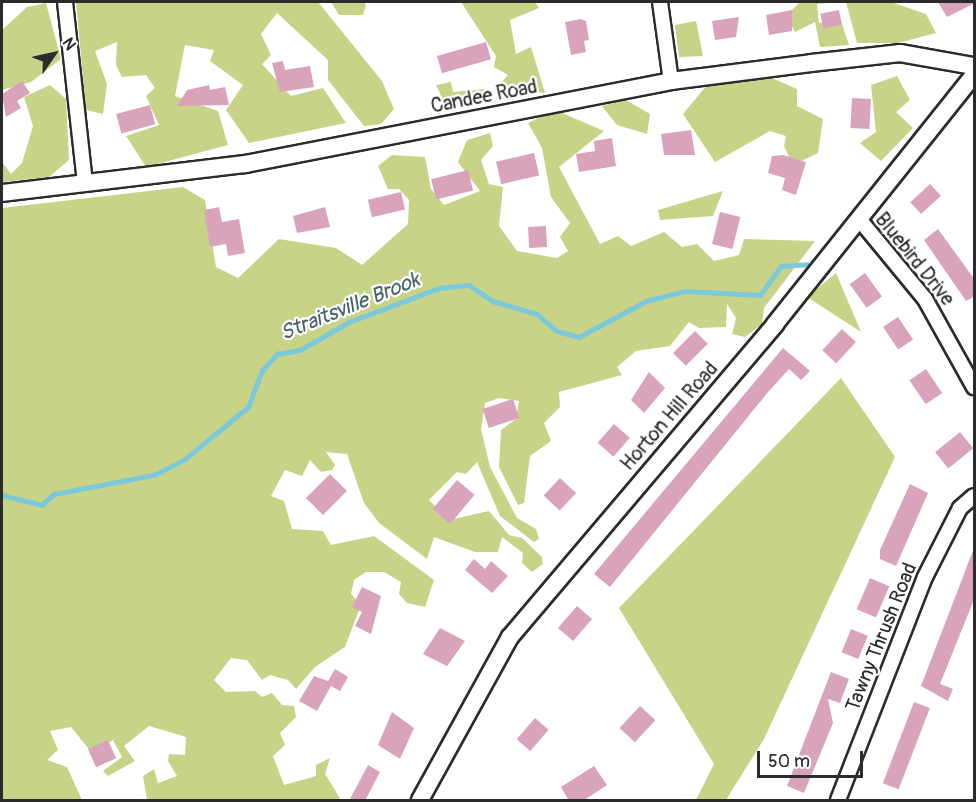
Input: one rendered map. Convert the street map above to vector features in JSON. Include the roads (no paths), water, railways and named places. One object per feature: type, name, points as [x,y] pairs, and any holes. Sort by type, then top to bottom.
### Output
[{"type":"street","points":[[65,2],[85,184]]},
{"type":"street","points":[[660,2],[671,81]]},
{"type":"street","name":"Candee Road","points":[[2,193],[245,164],[671,81],[900,53],[975,66]]},
{"type":"street","name":"Horton Hill Road","points":[[420,801],[510,637],[859,219],[975,75]]},
{"type":"street","name":"Bluebird Drive","points":[[859,219],[925,299],[975,387]]},
{"type":"street","name":"Tawny Thrush Road","points":[[838,801],[925,577],[960,508],[975,496]]},
{"type":"waterway","name":"Straitsville Brook","points":[[2,495],[42,505],[54,494],[154,475],[185,459],[248,407],[262,371],[277,354],[300,350],[349,322],[439,288],[469,285],[493,301],[537,314],[557,331],[579,337],[646,301],[685,291],[760,295],[781,266],[807,264]]}]
